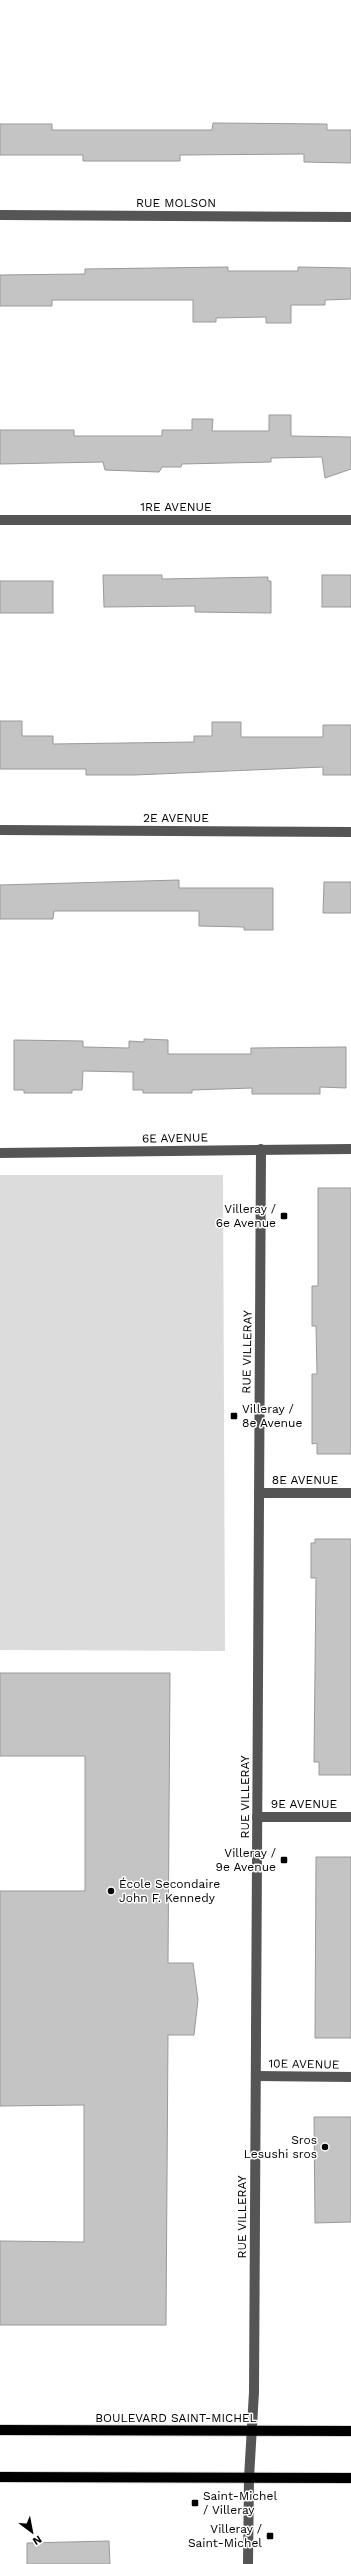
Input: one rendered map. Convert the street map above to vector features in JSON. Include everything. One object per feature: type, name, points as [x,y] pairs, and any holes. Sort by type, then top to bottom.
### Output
[{"type":"main road","name":"BOULEVARD SAINT-MICHEL","points":[[0,2430],[252,2430],[351,2432]]},
{"type":"main road","points":[[0,2477],[351,2478]]},
{"type":"street","name":"RUE MOLSON","points":[[0,215],[351,217]]},
{"type":"street","name":"1RE AVENUE","points":[[0,520],[351,520]]},
{"type":"street","name":"2E AVENUE","points":[[0,830],[351,832]]},
{"type":"street","name":"RUE VILLERAY","points":[[248,2564],[249,2478],[254,2392],[261,1149]]},
{"type":"street","name":"6E AVENUE","points":[[0,1153],[351,1149]]},
{"type":"street","name":"8E AVENUE","points":[[259,1494],[351,1493]]},
{"type":"street","name":"9E AVENUE","points":[[257,1817],[351,1817]]},
{"type":"street","name":"10E AVENUE","points":[[256,2076],[351,2077]]},
{"type":"shaded area","points":[[0,1175],[223,1175],[225,1651],[0,1650]]},
{"type":"building","points":[[213,123],[327,124],[327,130],[351,130],[351,163],[304,162],[304,154],[180,155],[180,161],[83,161],[83,155],[0,155],[0,124],[52,124],[52,130],[212,130]]},
{"type":"building","points":[[228,267],[228,271],[298,271],[298,267],[351,268],[351,299],[325,300],[325,305],[291,305],[291,323],[266,323],[266,317],[216,318],[216,322],[193,322],[193,300],[52,300],[52,306],[0,306],[0,275],[85,274],[85,269]]},
{"type":"building","points":[[269,415],[291,415],[291,436],[351,437],[351,469],[325,478],[322,457],[271,458],[271,462],[182,464],[181,467],[162,467],[159,472],[105,470],[103,462],[0,464],[0,430],[74,430],[74,436],[162,436],[162,430],[192,430],[192,419],[213,419],[212,431],[269,431]]},
{"type":"building","points":[[103,575],[162,575],[162,579],[268,577],[268,581],[271,581],[271,613],[195,612],[195,606],[104,607]]},
{"type":"building","points":[[322,575],[351,575],[351,607],[322,607]]},
{"type":"building","points":[[0,581],[53,581],[53,613],[0,613]]},
{"type":"building","points":[[0,721],[22,721],[22,736],[53,736],[53,744],[194,742],[194,736],[212,736],[212,722],[241,722],[241,737],[323,737],[323,725],[351,725],[351,775],[323,775],[323,767],[134,775],[86,775],[86,769],[0,769]]},
{"type":"building","points":[[179,880],[179,888],[273,888],[273,930],[244,930],[244,927],[199,926],[199,911],[54,911],[53,919],[0,919],[0,885]]},
{"type":"building","points":[[324,882],[351,882],[351,913],[323,913]]},
{"type":"building","points":[[144,1039],[168,1040],[168,1054],[251,1054],[251,1048],[346,1047],[346,1088],[320,1087],[320,1094],[252,1094],[252,1088],[192,1090],[192,1093],[143,1093],[143,1090],[133,1090],[133,1072],[83,1071],[82,1090],[72,1090],[72,1093],[24,1093],[24,1090],[14,1090],[14,1040],[83,1041],[83,1047],[129,1048],[129,1041],[144,1042]]},
{"type":"building","points":[[318,1188],[351,1188],[351,1454],[317,1454],[317,1443],[312,1444],[312,1374],[317,1374],[316,1326],[312,1326],[312,1286],[318,1286]]},
{"type":"building","points":[[315,1539],[351,1539],[351,1775],[319,1775],[319,1762],[314,1762],[316,1578],[311,1578],[311,1543],[315,1543]]},
{"type":"building","points":[[0,1673],[170,1673],[168,1963],[193,1963],[198,2000],[194,2035],[168,2035],[166,2325],[0,2325],[0,2241],[84,2242],[84,2105],[0,2106],[0,1891],[85,1891],[85,1756],[0,1756]]},
{"type":"building","points":[[316,1857],[351,1857],[351,2038],[315,2038]]},
{"type":"building","points":[[314,2117],[351,2117],[351,2222],[315,2223]]},
{"type":"building","points":[[109,2541],[110,2564],[27,2564],[27,2543]]},
{"type":"place","name":"Villeray / 6e Avenue","points":[[284,1216]]},
{"type":"place","name":"Villeray / 8e Avenue","points":[[234,1416]]},
{"type":"place","name":"Villeray / 9e Avenue","points":[[284,1860]]},
{"type":"place","name":"École Secondaire John F. Kennedy","points":[[111,1891]]},
{"type":"place","name":"Sros Lesushi sros","points":[[325,2147]]},
{"type":"place","name":"Saint-Michel / Villeray","points":[[195,2503]]},
{"type":"place","name":"Villeray / Saint-Michel","points":[[270,2536]]}]
